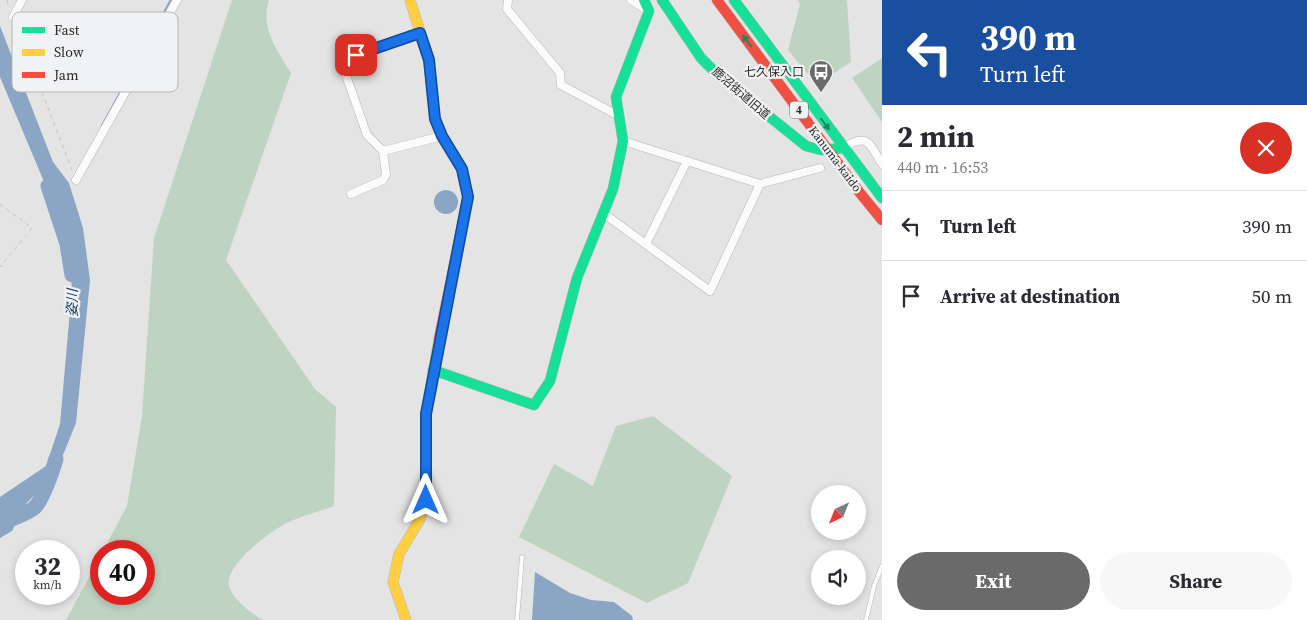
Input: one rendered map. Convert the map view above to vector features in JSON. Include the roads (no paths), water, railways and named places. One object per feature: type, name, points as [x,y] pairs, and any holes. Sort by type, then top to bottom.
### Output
[{"type":"street","points":[[16,12],[22,0]]},
{"type":"street","points":[[170,12],[177,0]]},
{"type":"street","points":[[406,620],[393,582],[399,554],[419,521],[426,500],[426,414],[468,197],[462,169],[442,136],[435,119],[429,60],[410,0]]},
{"type":"street","points":[[508,0],[507,9],[560,73],[561,84],[619,116]]},
{"type":"street","points":[[631,0],[649,11]]},
{"type":"street","points":[[433,370],[534,405],[550,381],[577,278],[613,189],[623,141],[616,97],[649,11],[644,0]]},
{"type":"street","name":"鹿沼街道旧道","points":[[662,0],[701,58],[719,76],[809,149],[828,150],[843,148]]},
{"type":"street","name":"Kanuma-kaido","points":[[717,0],[882,220]]},
{"type":"street","name":"Kanuma-kaido","points":[[734,0],[882,198]]},
{"type":"street","points":[[351,194],[383,180],[386,176],[383,151],[367,135],[340,61],[420,33]]},
{"type":"street","points":[[76,180],[125,92]]},
{"type":"street","points":[[383,151],[442,136]]},
{"type":"street","points":[[843,148],[855,140],[861,140],[871,146],[882,164]]},
{"type":"street","points":[[623,141],[760,184],[820,168]]},
{"type":"street","points":[[646,244],[687,161]]},
{"type":"street","points":[[603,212],[710,291],[760,184]]},
{"type":"lane","points":[[517,620],[522,557]]},
{"type":"lane","points":[[866,620],[874,586],[882,566]]},
{"type":"water","points":[[0,26],[12,57],[12,92],[26,92],[53,162],[69,183],[83,228],[90,280],[76,423],[57,470],[26,504],[12,531],[0,538],[0,497],[46,466],[60,424],[72,288],[66,234],[0,77]]},
{"type":"water","points":[[446,190],[455,193],[458,202],[455,211],[446,214],[437,211],[434,202],[437,193]]},
{"type":"water","points":[[535,572],[570,593],[591,600],[614,602],[632,616],[633,620],[532,620]]},
{"type":"waterway","points":[[164,12],[171,0]]},
{"type":"waterway","points":[[102,126],[121,92]]},
{"type":"waterway","name":"姿川","points":[[48,186],[67,244],[72,275]]},
{"type":"waterway","name":"姿川","points":[[0,523],[24,514],[36,506],[45,491],[56,459]]},
{"type":"place","name":"七久保入口","points":[[821,93]]}]
